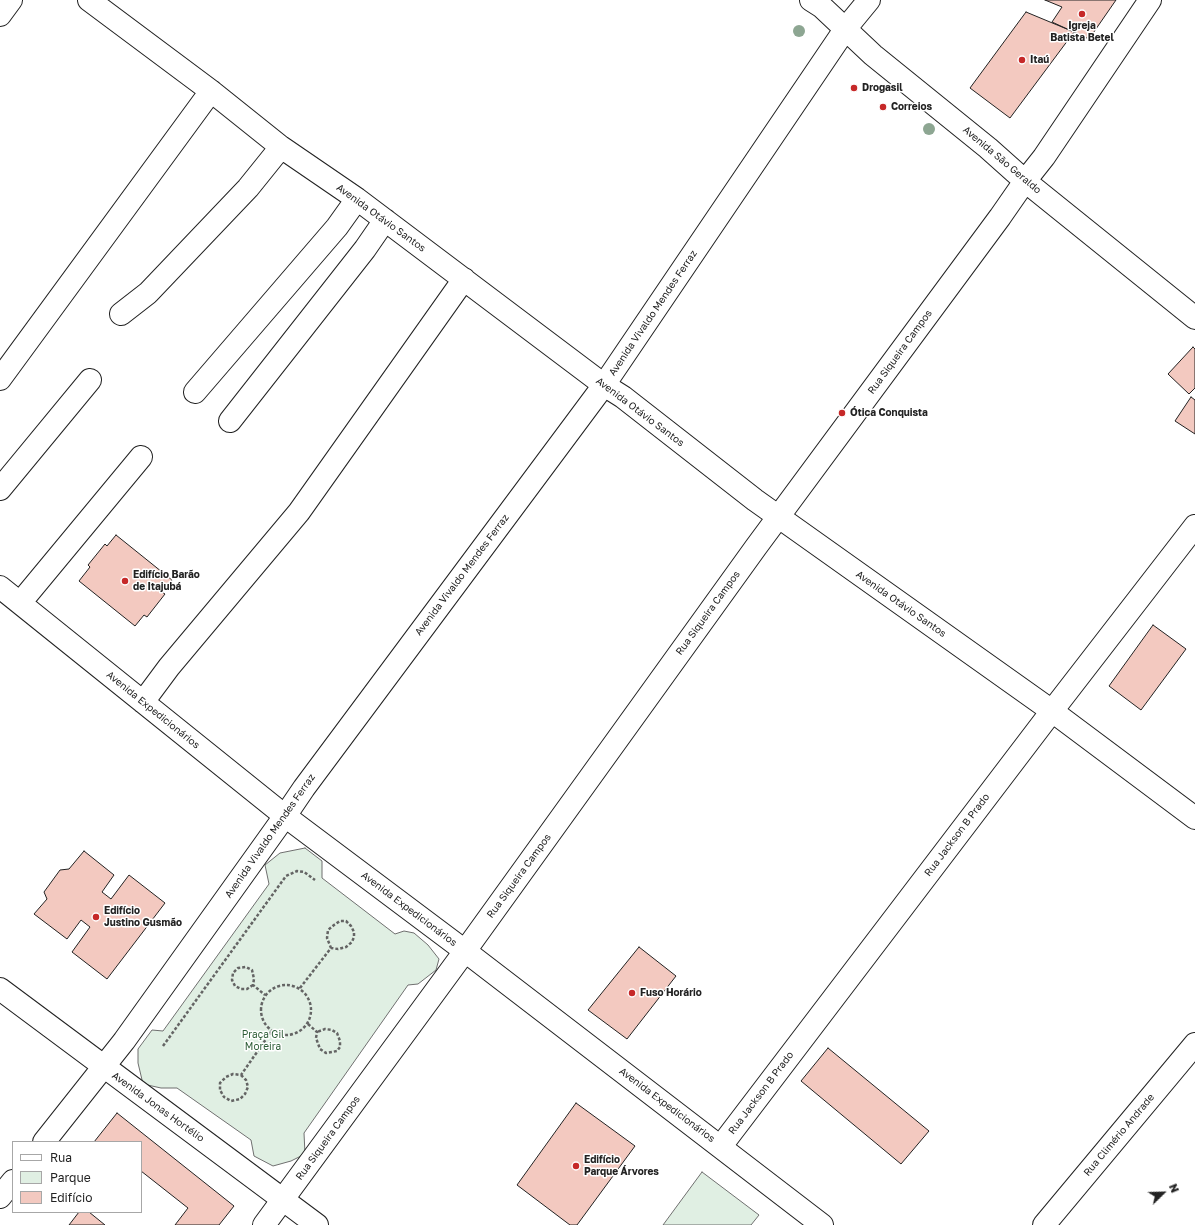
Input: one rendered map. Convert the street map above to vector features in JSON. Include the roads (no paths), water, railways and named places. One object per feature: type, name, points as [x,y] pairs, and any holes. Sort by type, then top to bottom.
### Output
[{"type":"street","points":[[0,15],[11,0]]},
{"type":"street","name":"Avenida Otávio Santos","points":[[89,0],[211,91],[281,147],[357,199],[604,385],[623,397],[755,500],[1052,711],[1195,818]]},
{"type":"street","name":"Avenida São Geraldo","points":[[811,0],[822,7],[835,20],[846,28],[873,55],[988,148],[1025,181],[1195,318]]},
{"type":"street","name":"Avenida Vivaldo Mendes Ferraz","points":[[45,1141],[105,1067],[304,788],[604,385],[846,28],[869,0]]},
{"type":"street","name":"Rua Siqueira Campos","points":[[264,1225],[465,951],[779,517],[1044,157],[1150,0]]},
{"type":"street","points":[[0,379],[211,91]]},
{"type":"street","points":[[121,314],[148,293],[248,188],[281,147]]},
{"type":"street","points":[[195,392],[337,227],[357,199]]},
{"type":"street","points":[[230,421],[365,249],[385,220]]},
{"type":"street","points":[[143,702],[169,667],[299,512],[464,279]]},
{"type":"street","points":[[0,489],[90,380]]},
{"type":"street","points":[[20,603],[141,457]]},
{"type":"street","name":"Rua Jackson B Prado","points":[[721,1146],[1052,711],[1195,526]]},
{"type":"street","name":"Avenida Expedicionários","points":[[0,587],[285,816],[465,951],[822,1225]]},
{"type":"street","name":"Avenida Jonas Hortélio","points":[[0,989],[317,1225]]},
{"type":"street","name":"Rua Climério Andrade","points":[[1044,1225],[1195,1044]]},
{"type":"street","points":[[0,1197],[12,1182]]},
{"type":"place","name":"Igreja Batista Betel","points":[[1082,14]]},
{"type":"place","name":"Itaú","points":[[1022,60]]},
{"type":"place","name":"Drogasil","points":[[854,88]]},
{"type":"place","name":"Correios","points":[[883,107]]},
{"type":"place","name":"Ótica Conquista","points":[[842,413]]},
{"type":"place","name":"Edifício Barão de Itajubá","points":[[125,581]]},
{"type":"place","name":"Edifício Justino Gusmão","points":[[96,917]]},
{"type":"place","name":"Fuso Horário","points":[[632,993]]},
{"type":"place","name":"Edifício Parque Árvores","points":[[576,1166]]},
{"type":"park label","name":"Praça Gil Moreira","points":[[263,1040]]}]
